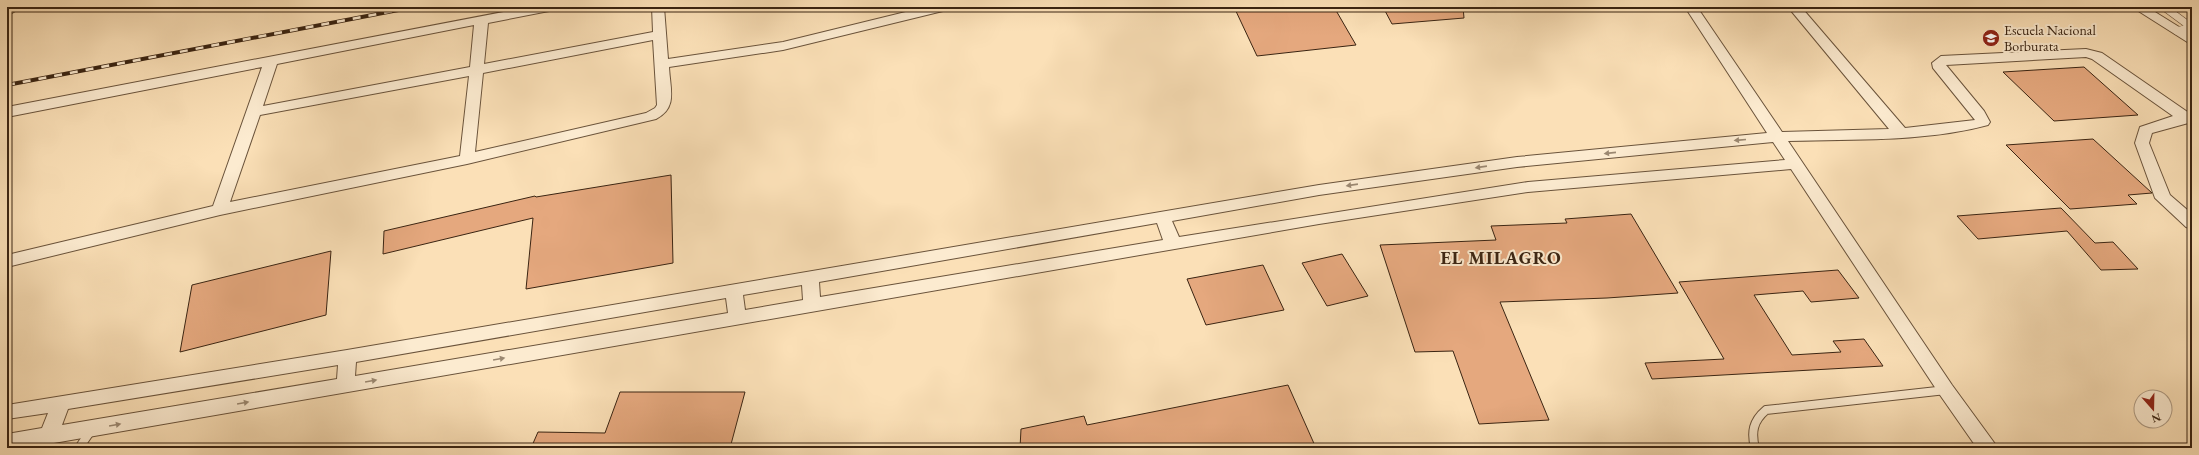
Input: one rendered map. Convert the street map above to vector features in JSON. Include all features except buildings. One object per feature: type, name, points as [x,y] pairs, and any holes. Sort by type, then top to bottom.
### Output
[{"type":"street","points":[[7,12],[16,7]]},
{"type":"street","points":[[7,112],[481,22],[549,7]]},
{"type":"street","points":[[7,262],[220,210],[467,159],[651,116],[661,111],[664,105],[658,7]]},
{"type":"street","points":[[662,64],[783,46],[942,7]]},
{"type":"street","points":[[1691,7],[1778,137],[1794,164],[1946,390],[1988,448]]},
{"type":"street","points":[[1794,7],[1901,133]]},
{"type":"street","points":[[2138,7],[2192,41]]},
{"type":"street","points":[[467,159],[481,22]]},
{"type":"street","points":[[254,112],[660,35]]},
{"type":"street","points":[[7,412],[347,357],[1319,190],[1517,162],[1778,137],[1901,133],[1972,125],[1982,122],[1979,114],[1940,68],[1939,63],[1946,59],[2086,53],[2097,56],[2189,118]]},
{"type":"street","points":[[220,210],[271,62]]},
{"type":"street","points":[[2189,118],[2171,121],[2145,130],[2142,143],[2163,198],[2192,223]]},
{"type":"street","points":[[1517,162],[1528,187]]},
{"type":"street","points":[[7,442],[92,429],[1319,218],[1528,187],[1751,166],[1794,164]]},
{"type":"street","points":[[1163,217],[1173,244]]},
{"type":"street","points":[[810,278],[812,306]]},
{"type":"street","points":[[734,290],[737,318]]},
{"type":"street","points":[[346,385],[347,357]]},
{"type":"street","points":[[48,436],[62,402]]},
{"type":"lane","points":[[2164,7],[2187,24],[2188,28],[2177,31]]},
{"type":"lane","points":[[1755,448],[1751,436],[1752,425],[1758,416],[1766,410],[1946,390]]},
{"type":"lane","points":[[79,448],[92,429]]},
{"type":"railway","points":[[7,85],[414,7]]},
{"type":"place","name":"Escuela Nacional Borburata","points":[[1991,38]]},
{"type":"district","name":"EL MILAGRO","points":[[1501,258]]}]
